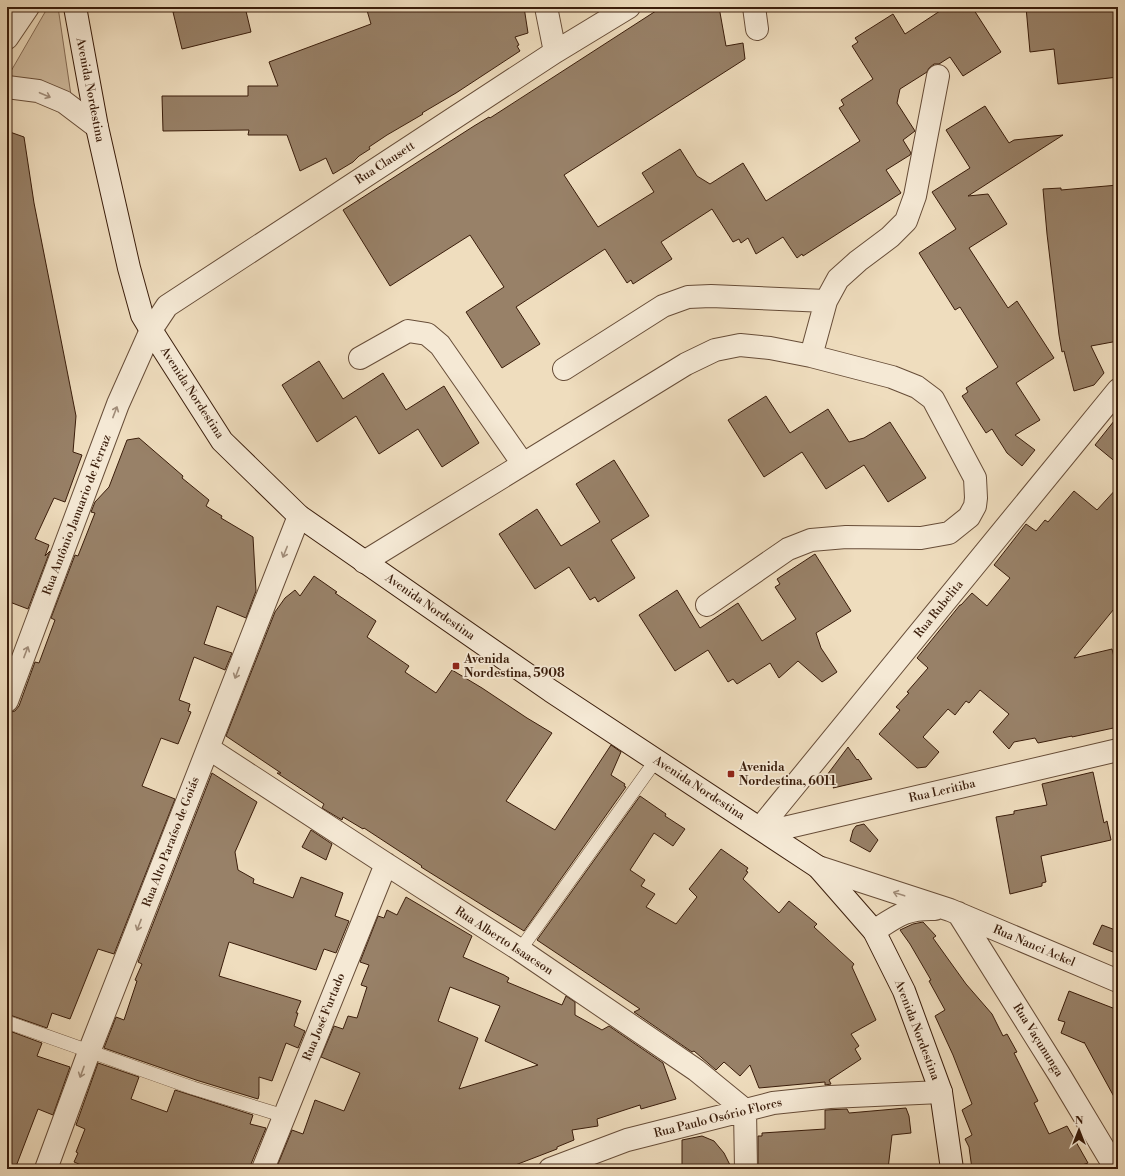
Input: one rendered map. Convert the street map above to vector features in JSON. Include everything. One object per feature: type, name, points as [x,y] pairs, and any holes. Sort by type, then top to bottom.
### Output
[{"type":"street","points":[[7,38],[28,7]]},
{"type":"street","name":"Avenida Nordestina","points":[[75,7],[97,127],[129,268],[142,315],[222,441],[299,516],[551,691],[818,867],[874,932],[904,991],[941,1092],[952,1169]]},
{"type":"street","points":[[546,7],[555,52]]},
{"type":"street","name":"Rua Clausett","points":[[151,330],[167,306],[555,52],[629,7]]},
{"type":"street","points":[[754,7],[757,29]]},
{"type":"street","points":[[811,356],[826,301],[838,279],[858,261],[890,237],[906,221],[915,196],[938,76]]},
{"type":"street","points":[[7,87],[38,92],[64,102],[97,127]]},
{"type":"street","points":[[564,369],[663,306],[688,297],[711,296],[826,301]]},
{"type":"street","name":"Rua Antônio Januario de Ferraz","points":[[7,701],[118,404],[151,330]]},
{"type":"street","points":[[360,358],[408,331],[427,334],[440,346],[523,464]]},
{"type":"street","points":[[364,562],[686,364],[715,350],[740,346],[770,348],[811,356],[892,377],[917,387],[933,399],[975,478],[975,506],[969,516],[949,533],[921,538],[846,537],[811,540],[788,549],[707,604]]},
{"type":"street","name":"Rua Rubelita","points":[[763,830],[1118,390]]},
{"type":"street","name":"Rua Alto Paraíso de Goiás","points":[[46,1169],[89,1052],[299,516]]},
{"type":"street","name":"Rua Alberto Isaacson","points":[[208,748],[520,950],[696,1070],[745,1110]]},
{"type":"street","name":"Rua Leritiba","points":[[763,830],[1118,750]]},
{"type":"street","name":"Rua José Furtado","points":[[263,1169],[386,864]]},
{"type":"street","name":"Rua Nanci Ackel","points":[[818,867],[954,912],[1118,981]]},
{"type":"street","name":"Rua Nanci Ackel","points":[[874,932],[906,911],[921,908],[954,912]]},
{"type":"street","name":"Rua Vaçununga","points":[[954,912],[1060,1074],[1116,1169]]},
{"type":"street","name":"Rua Paulo Osório Flores","points":[[550,1169],[627,1140],[773,1102],[941,1092]]},
{"type":"street","points":[[745,1110],[746,1169]]},
{"type":"lane","points":[[520,950],[656,760]]},
{"type":"lane","points":[[7,1022],[193,1088],[284,1116]]},
{"type":"shaded area","points":[[48,7],[58,7],[72,102],[7,78]]},
{"type":"building","points":[[196,7],[245,7],[251,32],[182,49],[173,12]]},
{"type":"building","points":[[366,7],[524,7],[528,33],[515,37],[520,51],[456,93],[422,113],[423,114],[387,135],[369,147],[370,149],[353,162],[333,174],[326,158],[300,171],[287,135],[248,135],[249,130],[163,131],[162,96],[248,96],[248,86],[278,86],[269,62],[371,24]]},
{"type":"building","points":[[662,7],[719,7],[726,46],[743,43],[745,59],[564,175],[598,227],[654,192],[642,173],[680,149],[697,176],[710,184],[743,163],[766,201],[860,141],[839,108],[844,105],[841,100],[873,79],[852,46],[858,42],[855,38],[893,14],[905,34],[946,7],[972,7],[1001,52],[963,76],[950,57],[939,64],[934,64],[927,72],[900,89],[897,103],[915,131],[903,140],[911,153],[910,155],[886,170],[901,193],[803,256],[802,254],[797,258],[783,237],[756,254],[748,238],[741,243],[739,239],[733,242],[712,209],[661,242],[672,259],[633,284],[631,280],[627,283],[605,249],[516,307],[540,344],[502,368],[466,312],[504,287],[470,235],[390,286],[343,210],[474,126],[489,117],[490,118]]},
{"type":"building","points":[[1026,7],[1118,7],[1118,77],[1058,84],[1054,49],[1030,52]]},
{"type":"building","points":[[985,106],[1009,143],[1014,140],[1063,135],[968,196],[988,194],[1007,224],[969,248],[1008,308],[1017,301],[1054,358],[1016,383],[1040,420],[1015,435],[1035,450],[1022,466],[1007,453],[992,429],[986,433],[962,396],[968,392],[966,388],[998,367],[960,307],[955,310],[919,253],[956,229],[932,192],[970,168],[946,130]]},
{"type":"building","points":[[7,131],[24,137],[34,203],[76,416],[73,452],[82,455],[65,502],[54,498],[35,539],[49,545],[45,556],[50,551],[28,609],[7,601]]},
{"type":"building","points":[[1118,185],[1118,341],[1091,346],[1104,373],[1094,385],[1074,391],[1064,351],[1062,352],[1059,335],[1043,189],[1061,188],[1061,190]]},
{"type":"building","points":[[319,361],[343,399],[383,373],[406,410],[444,386],[479,443],[442,467],[418,429],[379,454],[356,416],[317,442],[282,385]]},
{"type":"building","points":[[766,396],[790,433],[828,409],[849,442],[864,438],[890,422],[926,478],[888,502],[864,465],[826,489],[802,452],[764,477],[728,420]]},
{"type":"building","points":[[1118,416],[1118,464],[1095,445]]},
{"type":"building","points":[[139,438],[183,476],[182,478],[209,500],[206,506],[222,516],[221,518],[253,537],[256,591],[246,618],[217,606],[204,644],[232,653],[225,670],[194,657],[179,700],[190,704],[188,711],[191,712],[178,744],[161,738],[142,786],[175,799],[114,954],[98,949],[70,1019],[52,1013],[47,1028],[7,1014],[7,713],[15,711],[19,706],[35,662],[39,663],[55,620],[51,618],[75,555],[78,556],[95,513],[91,512],[95,502],[109,487],[127,440]]},
{"type":"building","points":[[614,460],[649,516],[611,540],[635,578],[598,602],[595,597],[590,600],[569,567],[535,589],[499,534],[537,509],[561,546],[600,522],[576,484]]},
{"type":"building","points":[[1118,487],[1118,604],[1074,658],[1112,649],[1118,673],[1118,727],[1038,743],[1035,738],[1014,742],[1009,749],[993,732],[1009,714],[980,690],[969,703],[966,701],[955,715],[948,709],[923,737],[939,752],[926,767],[917,768],[879,734],[900,710],[896,707],[909,693],[907,692],[928,668],[917,658],[960,605],[972,593],[987,606],[1010,578],[994,565],[1026,524],[1036,531],[1045,520],[1048,522],[1074,491],[1097,510]]},
{"type":"building","points":[[815,554],[851,611],[816,633],[821,648],[837,672],[822,682],[798,661],[779,678],[770,663],[737,684],[733,679],[728,682],[708,650],[675,671],[639,615],[677,590],[700,628],[738,603],[762,641],[796,619],[775,587],[780,584],[777,579]]},
{"type":"building","points":[[314,576],[337,592],[335,593],[376,621],[367,637],[409,666],[405,672],[436,693],[452,670],[552,733],[506,801],[555,830],[611,745],[621,752],[611,775],[625,784],[624,786],[626,787],[524,931],[421,867],[422,866],[364,828],[363,829],[343,817],[342,820],[322,808],[324,804],[277,773],[281,773],[226,736],[275,612],[285,598],[295,590],[300,596]]},
{"type":"building","points":[[848,747],[872,779],[833,788],[835,785],[827,775]]},
{"type":"building","points":[[1093,772],[1104,823],[1107,821],[1111,840],[1041,856],[1046,882],[1042,883],[1042,886],[1010,894],[996,817],[1014,814],[1014,811],[1047,805],[1042,784]]},
{"type":"building","points":[[212,773],[257,802],[235,852],[238,870],[254,879],[253,883],[293,898],[301,877],[343,893],[335,916],[349,921],[336,953],[324,949],[316,970],[229,942],[219,976],[301,1001],[296,1013],[298,1013],[294,1026],[305,1031],[298,1048],[286,1043],[272,1081],[259,1077],[258,1099],[196,1080],[104,1048],[116,1017],[124,1020],[137,981],[135,980],[142,964],[138,962]]},
{"type":"building","points":[[640,796],[666,814],[665,816],[685,829],[673,846],[654,833],[630,870],[645,880],[641,886],[655,894],[646,907],[676,924],[697,897],[689,889],[721,849],[748,868],[746,871],[748,872],[743,879],[779,913],[789,901],[817,924],[814,927],[854,964],[852,967],[876,1020],[851,1034],[859,1046],[855,1049],[861,1059],[829,1080],[831,1084],[825,1085],[825,1082],[759,1088],[750,1065],[740,1076],[724,1062],[716,1070],[694,1051],[692,1052],[634,1012],[640,1009],[537,940]]},
{"type":"building","points":[[864,824],[878,840],[870,852],[850,841],[853,830],[856,826]]},
{"type":"building","points":[[311,830],[332,844],[326,860],[302,847]]},
{"type":"building","points":[[406,897],[472,936],[463,957],[504,975],[509,978],[507,982],[562,1005],[566,996],[575,1002],[575,1015],[602,1030],[609,1026],[663,1063],[676,1099],[641,1109],[640,1105],[597,1119],[598,1126],[572,1130],[574,1140],[557,1147],[557,1149],[505,1169],[276,1169],[292,1130],[303,1134],[315,1100],[344,1111],[360,1073],[321,1057],[334,1026],[343,1029],[348,1016],[357,1018],[367,987],[361,985],[369,965],[360,962],[378,916],[384,918],[387,910],[397,915]],"holes":[[[450,987],[500,1006],[485,1041],[538,1065],[459,1089],[478,1038],[438,1021]]]},
{"type":"building","points":[[923,922],[936,936],[933,938],[966,984],[992,1014],[1003,1036],[1007,1034],[1017,1052],[1014,1053],[1038,1101],[1034,1103],[1049,1134],[1067,1126],[1088,1163],[1082,1165],[1085,1169],[972,1169],[969,1147],[965,1139],[972,1135],[962,1110],[972,1104],[953,1055],[935,1016],[945,1010],[929,981],[931,980],[900,930],[913,924]]},
{"type":"building","points":[[1102,925],[1118,931],[1118,954],[1093,944]]},
{"type":"building","points":[[1069,991],[1118,1010],[1118,1104],[1084,1042],[1061,1033],[1065,1022],[1058,1020]]},
{"type":"building","points":[[7,1030],[42,1043],[37,1056],[70,1067],[53,1115],[38,1109],[15,1169],[7,1169]]},
{"type":"building","points":[[98,1063],[139,1077],[131,1099],[167,1112],[175,1090],[253,1115],[250,1124],[266,1128],[251,1164],[251,1169],[91,1169],[74,1162],[78,1153],[76,1152],[85,1129],[76,1125]]},
{"type":"building","points":[[906,1108],[909,1116],[911,1133],[892,1135],[888,1169],[758,1169],[758,1136],[762,1136],[762,1133],[825,1129],[825,1110],[847,1109],[849,1113]]},
{"type":"building","points":[[702,1136],[714,1141],[724,1153],[732,1169],[682,1169],[682,1140]]},
{"type":"place","name":"Avenida Nordestina, 5908","points":[[456,666]]},
{"type":"place","name":"Avenida Nordestina, 6011","points":[[731,774]]}]
